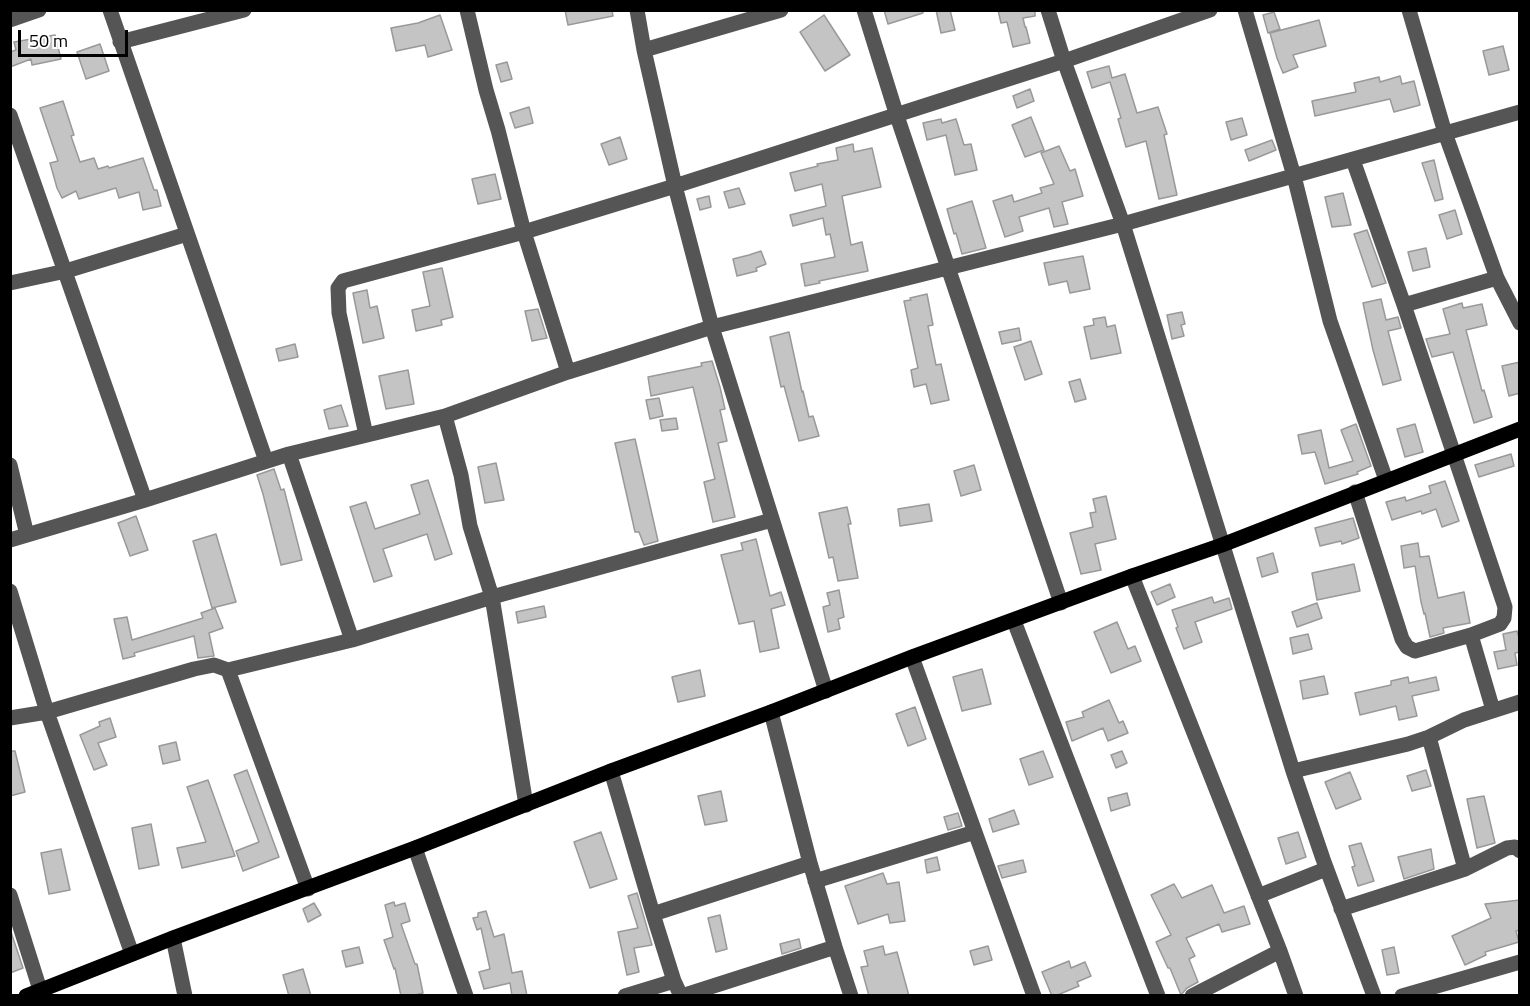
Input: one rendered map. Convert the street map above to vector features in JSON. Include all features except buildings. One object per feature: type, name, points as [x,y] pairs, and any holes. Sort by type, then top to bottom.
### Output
[{"type":"main road","points":[[26,996],[41,993],[173,938],[308,889],[611,771],[912,657],[1222,545],[1520,429]]},
{"type":"street","points":[[10,20],[39,10]]},
{"type":"street","points":[[110,10],[266,461]]},
{"type":"street","points":[[120,42],[244,10]]},
{"type":"street","points":[[467,10],[486,90],[525,232],[568,372]]},
{"type":"street","points":[[637,10],[675,186],[712,327],[826,691]]},
{"type":"street","points":[[644,50],[781,10]]},
{"type":"street","points":[[864,10],[897,116],[1061,603]]},
{"type":"street","points":[[1048,10],[1123,224],[1293,771],[1326,869],[1374,996]]},
{"type":"street","points":[[366,435],[339,313],[338,288],[343,281],[525,232],[675,186],[897,116],[1210,10]]},
{"type":"street","points":[[1245,10],[1294,176],[1330,321],[1386,480]]},
{"type":"street","points":[[1409,10],[1445,133],[1497,278],[1520,323]]},
{"type":"street","points":[[10,540],[289,454],[445,416],[568,372],[712,327],[1123,224],[1520,112]]},
{"type":"street","points":[[10,115],[145,500]]},
{"type":"street","points":[[1353,160],[1505,607],[1504,618],[1500,624],[1415,651],[1407,647],[1402,639],[1355,492]]},
{"type":"street","points":[[10,283],[66,271],[187,234]]},
{"type":"street","points":[[1404,305],[1497,278]]},
{"type":"street","points":[[445,416],[461,475],[470,526],[492,597],[526,805]]},
{"type":"street","points":[[289,454],[352,640]]},
{"type":"street","points":[[10,465],[27,535]]},
{"type":"street","points":[[10,718],[47,712],[194,669],[214,665],[228,670],[352,640],[492,597],[771,520]]},
{"type":"street","points":[[1132,576],[1296,996]]},
{"type":"street","points":[[10,591],[47,712],[132,954]]},
{"type":"street","points":[[1014,621],[1158,996]]},
{"type":"street","points":[[1471,635],[1493,710]]},
{"type":"street","points":[[912,657],[1034,996]]},
{"type":"street","points":[[228,670],[308,889]]},
{"type":"street","points":[[1293,771],[1408,744],[1429,737],[1464,720],[1520,702]]},
{"type":"street","points":[[771,712],[815,881],[851,996]]},
{"type":"street","points":[[1429,737],[1465,868]]},
{"type":"street","points":[[611,771],[652,914],[681,996],[834,947]]},
{"type":"street","points":[[815,881],[975,832]]},
{"type":"street","points":[[1341,909],[1465,868],[1507,848],[1515,847],[1520,850]]},
{"type":"street","points":[[415,848],[466,996]]},
{"type":"street","points":[[652,914],[810,863]]},
{"type":"street","points":[[1258,896],[1326,869]]},
{"type":"street","points":[[10,895],[41,993]]},
{"type":"street","points":[[173,938],[185,996]]},
{"type":"street","points":[[1192,996],[1280,951]]},
{"type":"street","points":[[1402,996],[1436,991],[1520,962]]},
{"type":"street","points":[[625,996],[674,981]]}]
